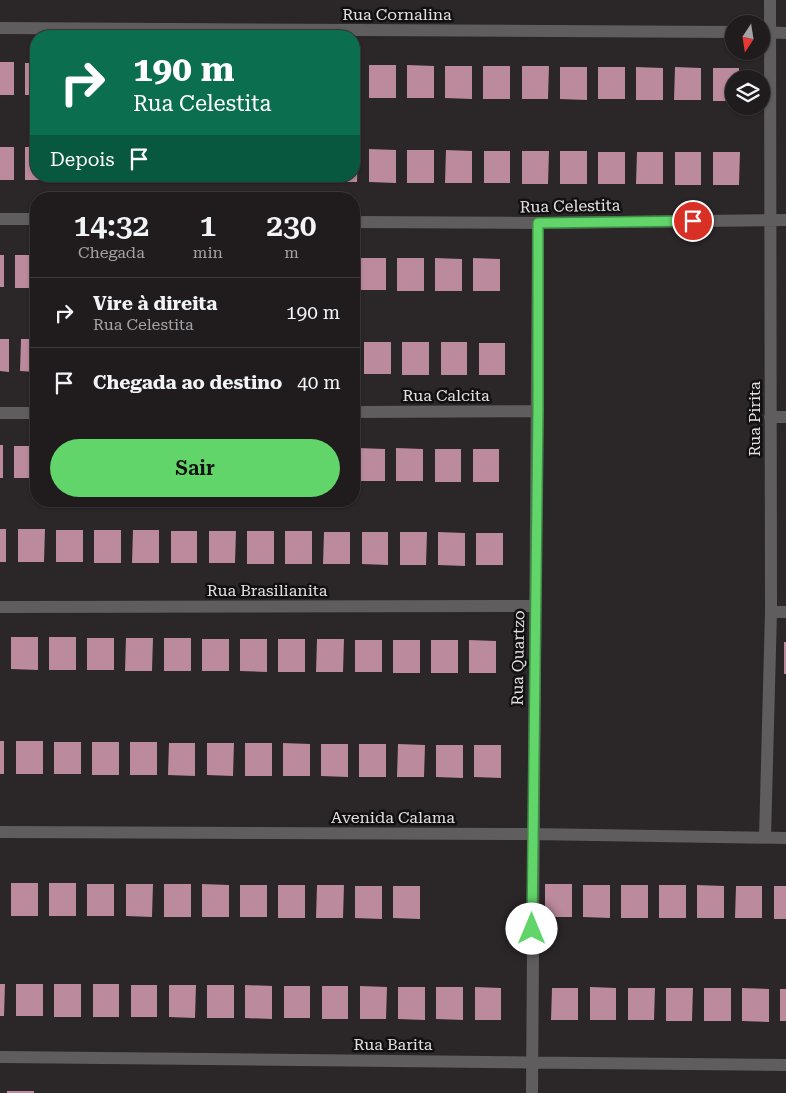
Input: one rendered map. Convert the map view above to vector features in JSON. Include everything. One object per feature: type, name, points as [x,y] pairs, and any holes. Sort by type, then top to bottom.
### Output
[{"type":"street","name":"Rua Pirita","points":[[768,15],[770,0]]},
{"type":"street","name":"Rua Cornalina","points":[[0,28],[725,32]]},
{"type":"street","points":[[770,32],[786,33]]},
{"type":"street","name":"Rua Pirita","points":[[765,838],[771,612],[771,220],[767,60]]},
{"type":"street","points":[[0,219],[30,219]]},
{"type":"street","name":"Rua Celestita","points":[[360,222],[538,223],[786,220]]},
{"type":"street","name":"Rua Quartzo","points":[[532,1093],[532,834],[538,411],[538,223]]},
{"type":"street","name":"Rua Calcita","points":[[360,412],[538,411]]},
{"type":"street","points":[[0,413],[30,413]]},
{"type":"street","points":[[770,417],[786,417]]},
{"type":"street","name":"Rua Brasilianita","points":[[0,607],[535,606]]},
{"type":"street","points":[[771,612],[786,612]]},
{"type":"street","name":"Avenida Calama","points":[[0,832],[532,834],[786,838]]},
{"type":"street","name":"Rua Barita","points":[[0,1057],[786,1065]]},
{"type":"building","points":[[0,62],[14,62],[14,95],[0,95]]},
{"type":"building","points":[[25,63],[30,63],[30,95],[25,95]]},
{"type":"building","points":[[369,65],[396,65],[396,98],[369,98]]},
{"type":"building","points":[[407,65],[434,66],[434,98],[407,98]]},
{"type":"building","points":[[445,66],[472,66],[472,99],[445,98]]},
{"type":"building","points":[[483,66],[510,66],[510,99],[483,99]]},
{"type":"building","points":[[522,66],[549,66],[548,99],[522,99]]},
{"type":"building","points":[[560,67],[587,67],[587,100],[560,99]]},
{"type":"building","points":[[598,67],[625,67],[625,99],[598,99]]},
{"type":"building","points":[[636,67],[663,68],[663,100],[636,100]]},
{"type":"building","points":[[675,67],[701,68],[701,100],[674,100]]},
{"type":"building","points":[[713,68],[739,68],[739,70],[725,70],[725,101],[713,101]]},
{"type":"building","points":[[0,147],[14,147],[14,180],[0,180]]},
{"type":"building","points":[[25,147],[30,147],[30,180],[25,180]]},
{"type":"building","points":[[369,149],[396,150],[396,183],[369,182]]},
{"type":"building","points":[[407,150],[434,150],[434,183],[407,183]]},
{"type":"building","points":[[446,150],[472,151],[472,183],[445,183]]},
{"type":"building","points":[[484,151],[510,151],[510,183],[484,183]]},
{"type":"building","points":[[522,151],[549,151],[548,184],[522,184]]},
{"type":"building","points":[[560,151],[587,151],[587,184],[560,184]]},
{"type":"building","points":[[598,152],[625,152],[625,184],[598,184]]},
{"type":"building","points":[[637,152],[663,152],[663,184],[636,184]]},
{"type":"building","points":[[675,152],[701,152],[701,185],[675,185]]},
{"type":"building","points":[[713,152],[740,152],[739,185],[713,185]]},
{"type":"building","points":[[0,255],[4,255],[4,287],[0,287]]},
{"type":"building","points":[[15,255],[30,255],[30,288],[15,288]]},
{"type":"building","points":[[360,258],[386,258],[386,290],[360,290]]},
{"type":"building","points":[[397,258],[424,258],[424,291],[397,291]]},
{"type":"building","points":[[435,258],[462,259],[462,291],[435,291]]},
{"type":"building","points":[[473,258],[500,259],[500,291],[473,291]]},
{"type":"building","points":[[0,339],[9,339],[9,372],[0,371]]},
{"type":"building","points":[[21,339],[30,339],[30,372],[20,371]]},
{"type":"building","points":[[364,342],[391,342],[391,374],[364,374]]},
{"type":"building","points":[[402,342],[429,342],[429,375],[402,375]]},
{"type":"building","points":[[441,342],[467,342],[467,375],[441,375]]},
{"type":"building","points":[[479,343],[505,343],[505,375],[479,375]]},
{"type":"building","points":[[0,445],[3,445],[3,478],[0,478]]},
{"type":"building","points":[[14,446],[30,446],[30,478],[14,478]]},
{"type":"building","points":[[360,448],[385,449],[385,481],[360,481]]},
{"type":"building","points":[[396,448],[423,449],[423,481],[396,481]]},
{"type":"building","points":[[435,449],[461,449],[461,482],[435,482]]},
{"type":"building","points":[[473,449],[499,449],[499,482],[473,482]]},
{"type":"building","points":[[0,529],[6,529],[6,562],[0,562]]},
{"type":"building","points":[[18,529],[45,529],[44,562],[18,562]]},
{"type":"building","points":[[56,530],[83,530],[83,562],[56,562]]},
{"type":"building","points":[[94,530],[121,530],[121,563],[94,563]]},
{"type":"building","points":[[133,530],[159,530],[159,563],[132,563]]},
{"type":"building","points":[[171,531],[197,531],[197,563],[171,563]]},
{"type":"building","points":[[209,531],[236,531],[235,563],[209,563]]},
{"type":"building","points":[[247,531],[274,531],[274,564],[247,564]]},
{"type":"building","points":[[285,531],[312,531],[312,564],[285,564]]},
{"type":"building","points":[[324,532],[350,532],[350,564],[323,564]]},
{"type":"building","points":[[362,532],[388,532],[388,565],[362,564]]},
{"type":"building","points":[[400,532],[427,532],[426,565],[400,565]]},
{"type":"building","points":[[438,532],[465,533],[465,566],[438,565]]},
{"type":"building","points":[[476,533],[503,533],[503,565],[476,565]]},
{"type":"building","points":[[11,637],[38,637],[38,670],[11,669]]},
{"type":"building","points":[[49,637],[76,637],[76,670],[49,670]]},
{"type":"building","points":[[87,638],[114,638],[114,670],[87,670]]},
{"type":"building","points":[[126,638],[153,638],[152,671],[125,671]]},
{"type":"building","points":[[164,638],[191,638],[191,671],[164,671]]},
{"type":"building","points":[[202,639],[229,639],[229,671],[202,671]]},
{"type":"building","points":[[240,639],[267,639],[267,672],[240,671]]},
{"type":"building","points":[[278,639],[305,639],[305,672],[278,672]]},
{"type":"building","points":[[317,639],[344,639],[343,672],[316,672]]},
{"type":"building","points":[[355,640],[382,640],[382,672],[355,672]]},
{"type":"building","points":[[393,640],[420,640],[420,673],[393,673]]},
{"type":"building","points":[[431,640],[458,640],[458,673],[431,673]]},
{"type":"building","points":[[469,640],[496,641],[496,673],[469,673]]},
{"type":"building","points":[[784,642],[786,642],[786,674],[784,674]]},
{"type":"building","points":[[0,741],[4,741],[4,774],[0,774]]},
{"type":"building","points":[[16,741],[43,741],[43,774],[16,774]]},
{"type":"building","points":[[54,742],[81,742],[81,774],[54,774]]},
{"type":"building","points":[[92,742],[119,742],[119,775],[92,775]]},
{"type":"building","points":[[130,742],[157,742],[157,775],[130,775]]},
{"type":"building","points":[[169,743],[195,743],[195,776],[168,775]]},
{"type":"building","points":[[207,743],[234,743],[233,776],[207,775]]},
{"type":"building","points":[[245,743],[272,743],[272,776],[245,776]]},
{"type":"building","points":[[283,743],[310,744],[310,776],[283,776]]},
{"type":"building","points":[[321,744],[348,744],[348,777],[321,776]]},
{"type":"building","points":[[359,744],[386,744],[386,777],[359,777]]},
{"type":"building","points":[[398,744],[425,745],[424,777],[397,777]]},
{"type":"building","points":[[436,745],[463,745],[463,778],[436,777]]},
{"type":"building","points":[[474,745],[501,745],[501,778],[474,777]]},
{"type":"building","points":[[11,883],[38,883],[38,916],[11,916]]},
{"type":"building","points":[[49,883],[76,883],[76,916],[49,916]]},
{"type":"building","points":[[87,884],[114,884],[114,916],[87,916]]},
{"type":"building","points":[[126,884],[153,884],[152,917],[126,916]]},
{"type":"building","points":[[164,884],[191,884],[191,917],[164,917]]},
{"type":"building","points":[[202,884],[229,885],[229,917],[202,917]]},
{"type":"building","points":[[545,884],[572,884],[572,917],[545,917]]},
{"type":"building","points":[[240,885],[267,885],[267,917],[240,917]]},
{"type":"building","points":[[278,885],[305,885],[305,918],[278,918]]},
{"type":"building","points":[[317,885],[344,885],[343,918],[316,918]]},
{"type":"building","points":[[583,885],[610,885],[610,918],[583,917]]},
{"type":"building","points":[[621,885],[648,885],[648,918],[621,918]]},
{"type":"building","points":[[659,885],[686,885],[686,918],[659,918]]},
{"type":"building","points":[[697,885],[724,886],[724,918],[697,918]]},
{"type":"building","points":[[355,886],[382,886],[382,919],[355,918]]},
{"type":"building","points":[[393,886],[420,886],[420,919],[393,918]]},
{"type":"building","points":[[736,886],[762,886],[762,918],[735,918]]},
{"type":"building","points":[[774,886],[786,886],[786,919],[774,919]]},
{"type":"building","points":[[0,984],[5,984],[4,1016],[0,1016]]},
{"type":"building","points":[[16,984],[43,984],[43,1016],[16,1016]]},
{"type":"building","points":[[54,984],[81,984],[81,1017],[54,1017]]},
{"type":"building","points":[[93,984],[119,984],[119,1017],[93,1017]]},
{"type":"building","points":[[131,985],[157,985],[157,1017],[131,1017]]},
{"type":"building","points":[[169,985],[196,985],[195,1018],[169,1017]]},
{"type":"building","points":[[207,985],[234,985],[234,1018],[207,1018]]},
{"type":"building","points":[[245,985],[272,986],[272,1019],[245,1018]]},
{"type":"building","points":[[284,986],[310,986],[310,1018],[284,1018]]},
{"type":"building","points":[[322,986],[348,986],[348,1019],[322,1019]]},
{"type":"building","points":[[360,986],[387,987],[386,1019],[360,1019]]},
{"type":"building","points":[[398,987],[425,987],[425,1020],[398,1019]]},
{"type":"building","points":[[436,987],[463,987],[463,1020],[436,1019]]},
{"type":"building","points":[[475,987],[501,988],[501,1020],[475,1020]]},
{"type":"building","points":[[590,987],[616,988],[616,1020],[590,1020]]},
{"type":"building","points":[[552,988],[578,988],[578,1020],[551,1020]]},
{"type":"building","points":[[628,988],[655,988],[654,1020],[628,1020]]},
{"type":"building","points":[[666,988],[693,988],[692,1021],[666,1021]]},
{"type":"building","points":[[704,988],[731,988],[731,1021],[704,1021]]},
{"type":"building","points":[[742,988],[769,989],[769,1022],[742,1021]]},
{"type":"building","points":[[780,989],[786,989],[786,1021],[780,1021]]},
{"type":"building","points":[[7,1091],[34,1091],[34,1093],[7,1093]]},
{"type":"route","points":[[532,929],[538,411],[538,223],[693,221]]}]
